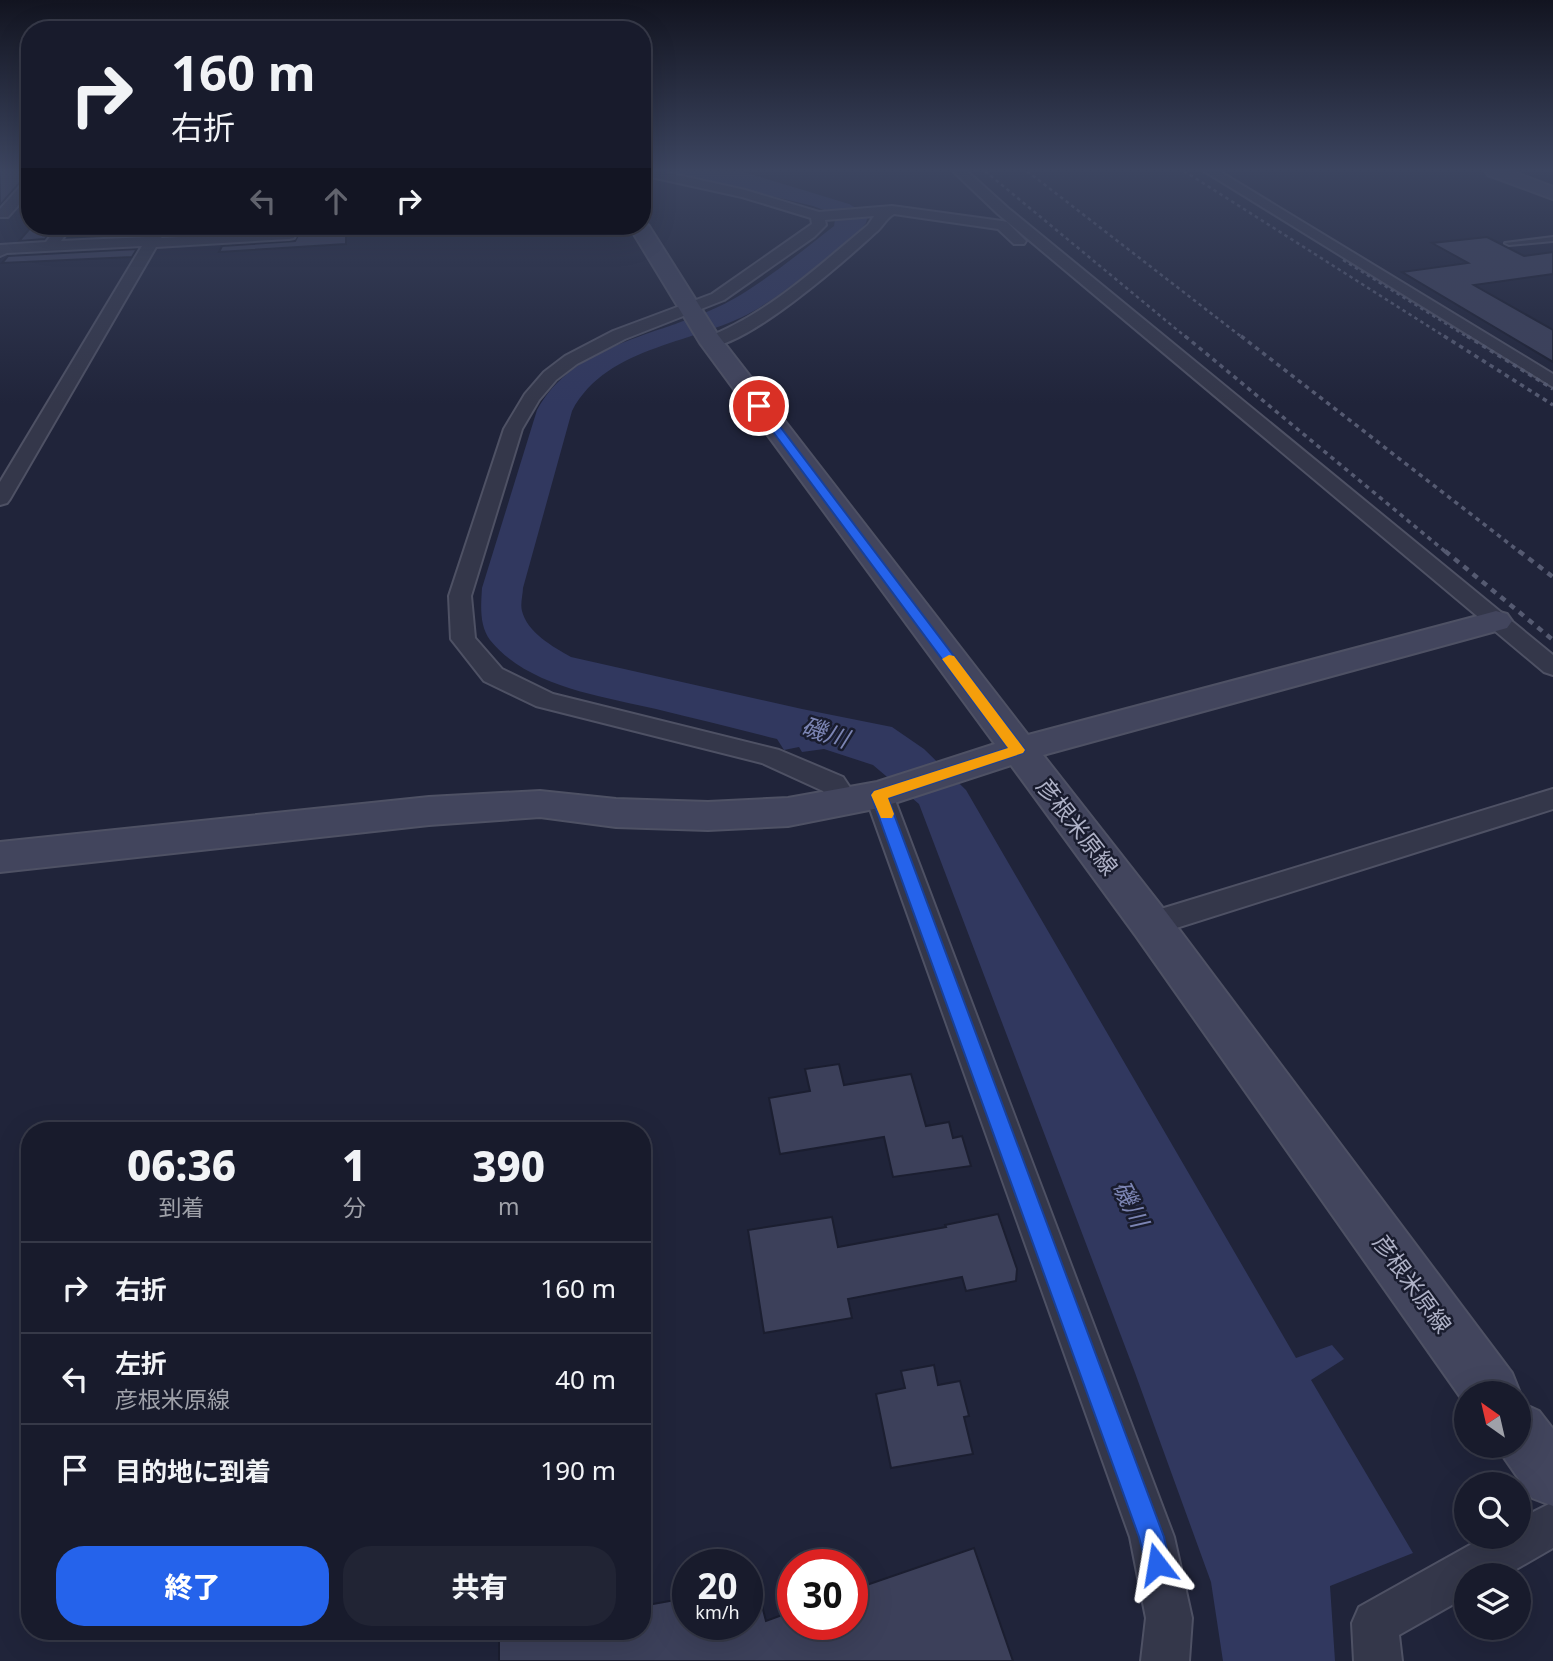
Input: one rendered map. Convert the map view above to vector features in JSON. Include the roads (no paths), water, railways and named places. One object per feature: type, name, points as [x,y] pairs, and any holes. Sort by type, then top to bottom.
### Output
[{"type":"main road","name":"彦根米原線","points":[[653,249],[699,325],[1017,750],[1151,924],[1483,1381]]},
{"type":"main road","points":[[0,857],[471,808],[540,804],[616,813],[708,816],[788,812],[869,796],[1017,750],[1496,621]]},
{"type":"main road","points":[[1531,1447],[1553,1477]]},
{"type":"street","points":[[0,499],[147,249]]},
{"type":"street","points":[[699,325],[718,297],[788,249]]},
{"type":"street","points":[[847,249],[774,306],[729,337],[699,325],[619,335],[571,360],[550,376],[531,398],[513,429],[460,596],[463,639],[493,675],[545,700],[770,756],[833,784],[869,796],[1152,1537],[1168,1618],[1166,1661]]},
{"type":"street","points":[[1028,249],[1061,279],[1075,285],[1098,287]]},
{"type":"street","points":[[1050,249],[1553,667]]},
{"type":"street","points":[[1336,249],[1553,382]]},
{"type":"street","points":[[1151,924],[1553,799]]},
{"type":"street","points":[[1378,1661],[1376,1623],[1553,1524]]},
{"type":"water","name":"磯川","points":[[805,249],[839,249],[759,308],[735,320],[631,358],[608,371],[588,389],[572,411],[523,588],[521,608],[525,619],[542,638],[571,657],[892,727],[924,749],[966,790],[1296,1358],[1332,1345],[1344,1359],[1311,1380],[1413,1553],[1330,1586],[1335,1661],[1223,1661],[1211,1582],[1134,1370],[919,804],[873,765],[824,749],[802,752],[799,747],[784,750],[777,739],[589,694],[545,679],[506,656],[486,634],[481,615],[482,588],[537,410],[553,388],[572,370],[594,356],[618,344],[720,306],[749,290]]},
{"type":"railway","points":[[1079,249],[1187,338]]},
{"type":"railway","points":[[1127,249],[1243,338]]},
{"type":"railway","points":[[1306,249],[1447,338]]},
{"type":"railway","points":[[1343,260],[1469,338]]},
{"type":"railway","points":[[1185,336],[1447,553]]},
{"type":"railway","points":[[1241,336],[1521,553]]},
{"type":"railway","points":[[1444,336],[1553,405]]},
{"type":"railway","points":[[1467,336],[1553,389]]},
{"type":"railway","points":[[1445,551],[1553,640]]},
{"type":"railway","points":[[1519,551],[1553,577]]}]
